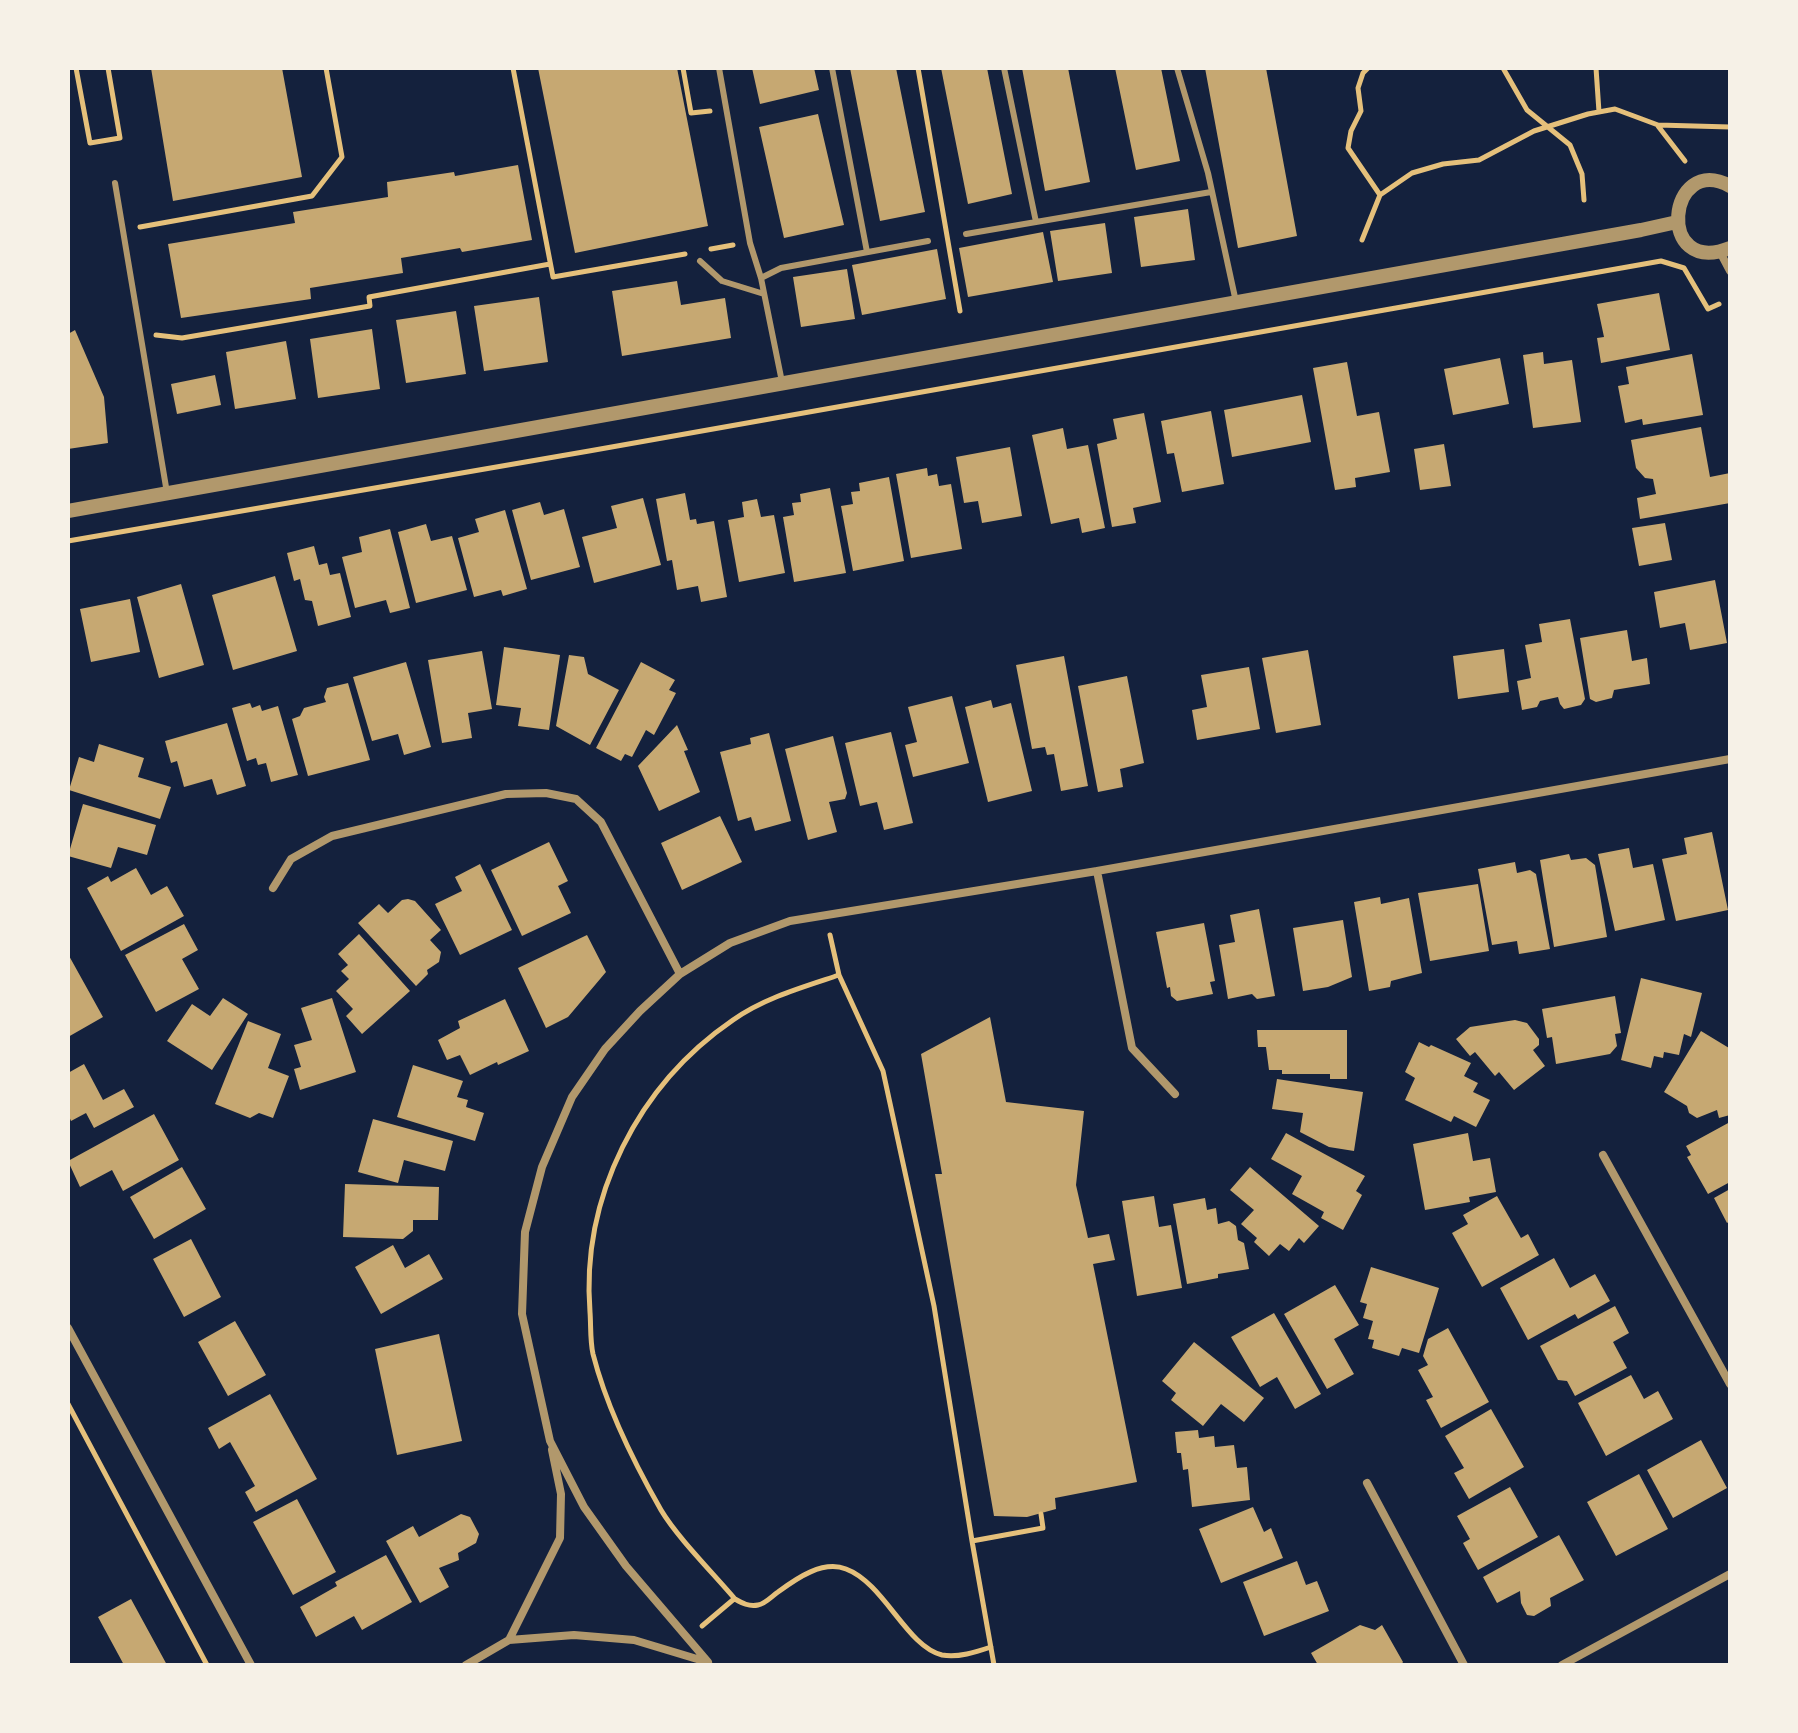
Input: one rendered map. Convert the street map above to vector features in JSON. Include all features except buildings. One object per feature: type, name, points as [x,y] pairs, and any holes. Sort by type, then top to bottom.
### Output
[{"type":"street","points":[[1730,186],[1713,181],[1700,183],[1690,189],[1677,209],[1680,233],[1687,243],[1698,250],[1725,250],[1730,271]]},
{"type":"street","points":[[68,511],[1677,222]]},
{"type":"street","points":[[509,1640],[560,1538],[561,1494],[522,1314],[525,1232],[542,1167],[572,1097],[605,1049],[680,974],[730,943],[790,921],[1097,871],[1730,759]]},
{"type":"street","points":[[273,888],[291,859],[332,836],[506,794],[546,793],[576,799],[601,822],[680,974]]},
{"type":"street","points":[[1097,871],[1132,1048],[1175,1094]]},
{"type":"street","points":[[1603,1155],[1730,1384]]},
{"type":"street","points":[[68,1328],[251,1665]]},
{"type":"street","points":[[550,1441],[584,1507],[626,1566],[710,1664]]},
{"type":"street","points":[[1367,1483],[1464,1665]]},
{"type":"street","points":[[1562,1665],[1730,1574]]},
{"type":"street","points":[[466,1665],[509,1640],[574,1635],[634,1640],[710,1664]]},
{"type":"lane","points":[[719,68],[750,243],[761,278],[783,383]]},
{"type":"lane","points":[[832,68],[867,252]]},
{"type":"lane","points":[[1004,68],[1036,222]]},
{"type":"lane","points":[[1177,68],[1208,173],[1236,302]]},
{"type":"lane","points":[[115,183],[167,493]]},
{"type":"lane","points":[[966,234],[1211,192]]},
{"type":"lane","points":[[761,278],[781,268],[928,241]]},
{"type":"lane","points":[[700,261],[722,281],[764,294]]},
{"type":"path","points":[[76,68],[90,143],[120,138],[108,68]]},
{"type":"path","points":[[123,230],[312,196],[342,157],[326,68]]},
{"type":"path","points":[[513,68],[553,277],[694,252]]},
{"type":"path","points":[[918,68],[960,311]]},
{"type":"path","points":[[1368,68],[1358,88],[1361,111],[1351,131],[1348,148],[1380,195]]},
{"type":"path","points":[[1503,68],[1520,99],[1546,127],[1570,145],[1582,174],[1584,200]]},
{"type":"path","points":[[1596,68],[1599,112]]},
{"type":"path","points":[[1362,240],[1380,195],[1412,173],[1443,164],[1479,160],[1546,127],[1615,109],[1658,125],[1729,125]]},
{"type":"path","points":[[1658,125],[1685,161]]},
{"type":"path","points":[[68,541],[1661,261],[1684,268],[1708,309],[1719,304]]},
{"type":"path","points":[[141,334],[182,338],[338,312],[370,306],[369,297],[550,264]]},
{"type":"path","points":[[830,935],[839,975],[883,1071],[934,1306],[994,1665]]},
{"type":"path","points":[[839,975],[778,996],[733,1019],[672,1071],[620,1147],[598,1205],[587,1278],[593,1352],[620,1432],[663,1513],[735,1599],[748,1605],[761,1605],[784,1587],[818,1568],[840,1566],[861,1575],[920,1641],[941,1655],[968,1654],[991,1647]]},
{"type":"path","points":[[68,1404],[207,1665]]},
{"type":"path","points":[[972,1541],[1043,1528],[1041,1514]]},
{"type":"path","points":[[698,1629],[735,1599]]}]
